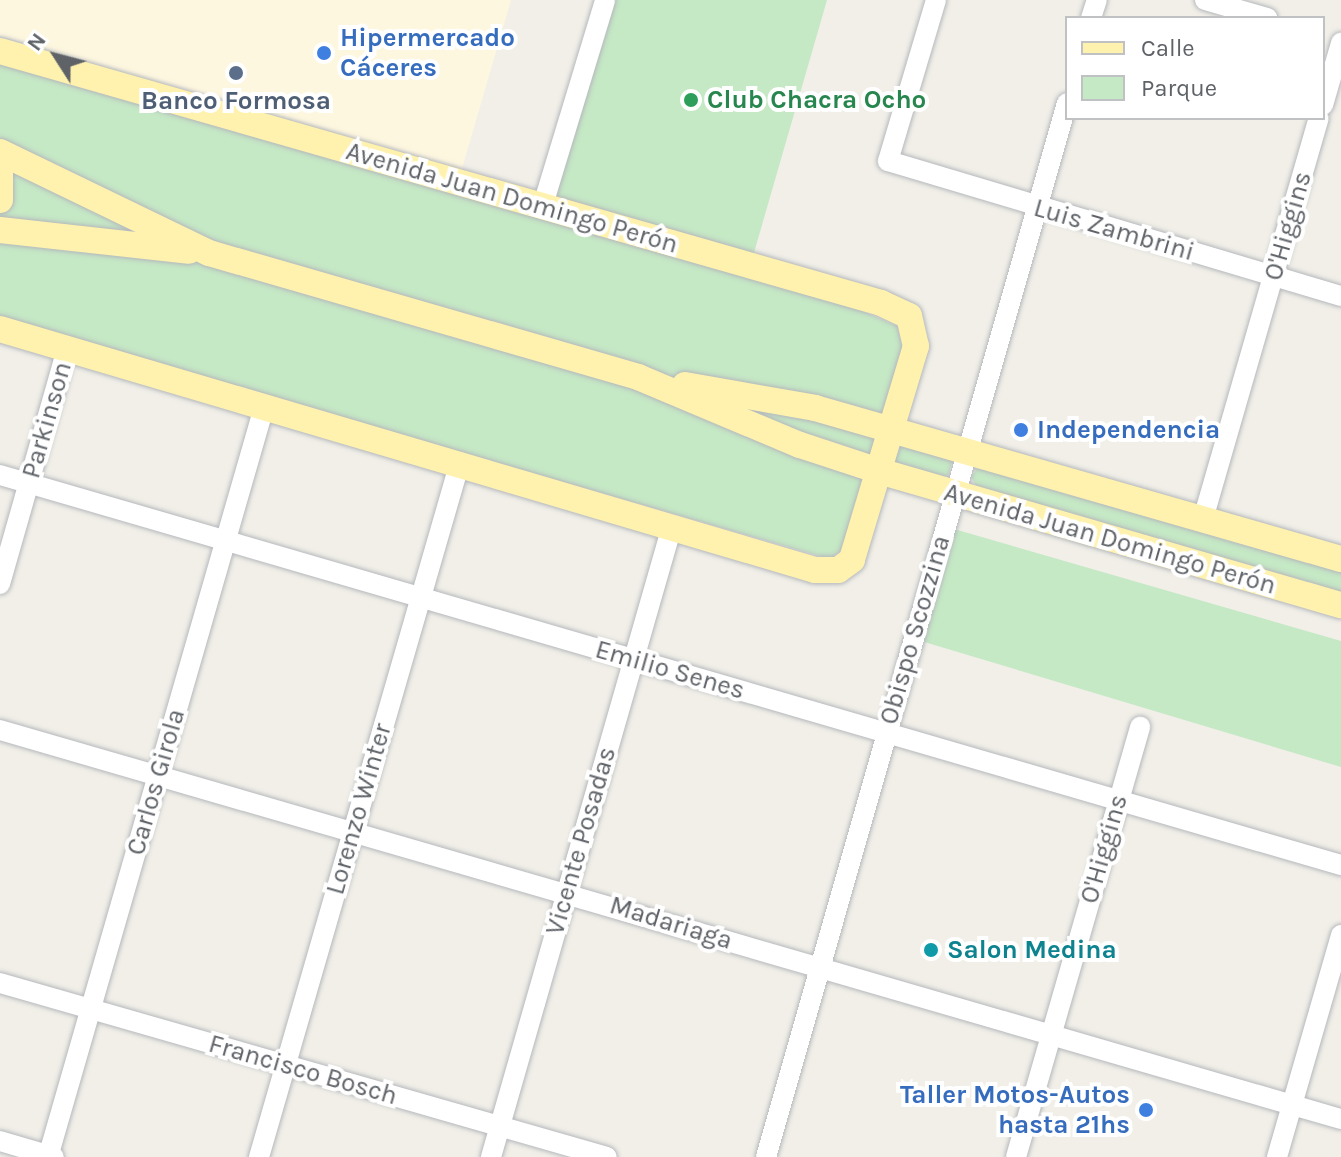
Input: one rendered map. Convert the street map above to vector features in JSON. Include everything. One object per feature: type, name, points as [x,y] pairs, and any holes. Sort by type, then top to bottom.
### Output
[{"type":"main road","name":"Avenida Juan Domingo Perón","points":[[0,51],[881,303],[909,316],[916,346],[891,429]]},
{"type":"main road","name":"Avenida Juan Domingo Perón","points":[[0,152],[209,253],[638,377],[815,408],[967,448],[1341,559]]},
{"type":"main road","points":[[0,164],[0,200]]},
{"type":"main road","name":"Avenida Juan Domingo Perón","points":[[0,230],[209,253]]},
{"type":"main road","points":[[0,329],[460,462],[815,570],[838,570],[852,560],[891,429]]},
{"type":"main road","name":"Avenida Juan Domingo Perón","points":[[638,377],[800,445],[879,471],[1341,605]]},
{"type":"street","points":[[542,208],[605,0]]},
{"type":"street","name":"Luis Zambrini","points":[[936,0],[888,161],[1037,208],[1341,296]]},
{"type":"street","points":[[1205,0],[1260,16]]},
{"type":"street","points":[[1325,98],[1341,41]]},
{"type":"street","name":"Obispo Scozzina","points":[[766,1157],[1065,110]]},
{"type":"street","name":"O'Higgins","points":[[1203,519],[1318,120]]},
{"type":"street","name":"Parkinson","points":[[0,584],[67,349]]},
{"type":"street","name":"Carlos Girola","points":[[50,1156],[264,407]]},
{"type":"street","name":"Lorenzo Winter","points":[[259,1157],[460,462]]},
{"type":"street","name":"Emilio Senes","points":[[0,475],[1341,865]]},
{"type":"street","name":"Vicente Posadas","points":[[491,1157],[672,526]]},
{"type":"street","name":"O'Higgins","points":[[1016,1157],[1140,726]]},
{"type":"street","name":"Madariaga","points":[[0,730],[354,828],[818,968],[1341,1119]]},
{"type":"street","points":[[1277,1157],[1341,935]]},
{"type":"street","name":"Francisco Bosch","points":[[0,983],[607,1157]]},
{"type":"street","points":[[0,1141],[50,1156]]},
{"type":"shaded area","points":[[0,0],[511,0],[461,172],[0,36]]},
{"type":"green space","name":"Club Chacra Ocho","points":[[612,0],[827,0],[753,256],[554,200]]},
{"type":"green space","points":[[0,63],[860,310],[897,326],[903,349],[845,547],[830,559],[0,319]]},
{"type":"green space","points":[[894,442],[952,461],[949,474],[942,478],[891,463]]},
{"type":"green space","points":[[979,466],[1341,566],[1341,595],[978,489],[971,477]]},
{"type":"green space","points":[[954,529],[1341,641],[1341,767],[921,641]]},
{"type":"place","name":"Hipermercado Cáceres","points":[[324,53]]},
{"type":"place","name":"Banco Formosa","points":[[236,73]]},
{"type":"place","name":"Club Chacra Ocho","points":[[691,100]]},
{"type":"place","name":"Independencia","points":[[1021,430]]},
{"type":"place","name":"Salon Medina","points":[[931,950]]},
{"type":"place","name":"Taller Motos-Autos hasta 21hs","points":[[1146,1110]]}]
